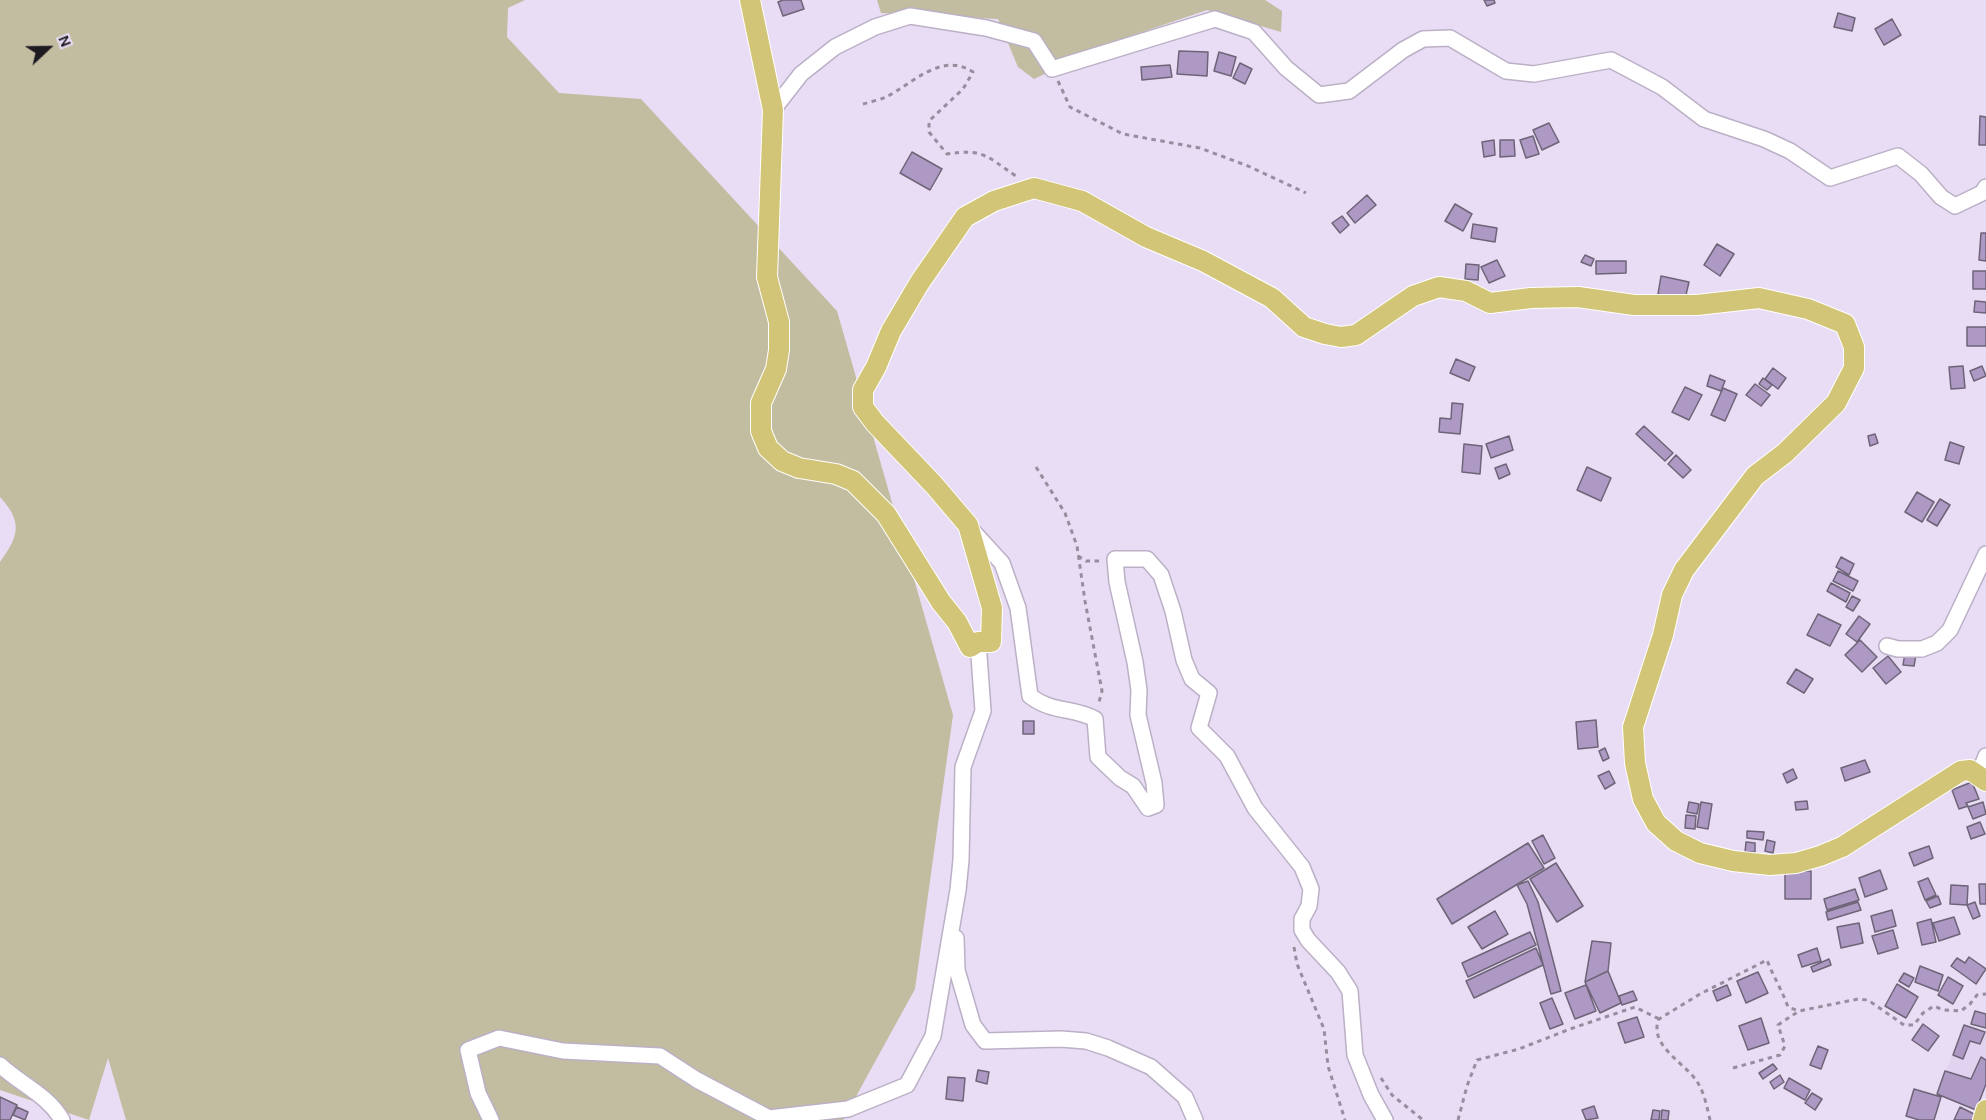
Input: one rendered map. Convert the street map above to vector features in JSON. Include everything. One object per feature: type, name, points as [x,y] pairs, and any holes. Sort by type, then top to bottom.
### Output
[{"type":"main road","points":[[750,0],[772,110],[767,277],[780,322],[776,369],[761,403],[761,431],[768,448],[782,461],[799,468],[836,474],[853,481],[886,514],[941,602],[957,622],[970,647],[978,642],[991,642],[992,608],[968,525],[934,485],[875,423],[863,407],[864,390],[891,331],[920,282],[965,218],[994,201],[1034,188],[1082,201],[1146,237],[1203,261],[1272,298],[1304,327],[1341,337],[1356,335],[1413,296],[1439,287],[1466,291],[1490,303],[1531,298],[1578,297],[1634,304],[1697,305],[1759,298],[1808,309],[1845,324],[1854,347],[1854,368],[1836,403],[1785,453],[1755,476],[1684,570],[1672,595],[1663,635],[1633,727],[1635,763],[1643,798],[1656,823],[1676,841],[1700,853],[1742,862],[1770,865],[1796,864],[1842,846],[1961,771],[1970,770],[1982,778]]},
{"type":"main road","points":[[1983,1120],[1986,1110]]},
{"type":"street","points":[[772,110],[801,74],[835,47],[875,27],[910,15],[986,28],[1034,41],[1052,69],[1215,19],[1254,32],[1286,68],[1319,95],[1349,91],[1403,50],[1423,39],[1450,38],[1506,71],[1534,74],[1611,60],[1662,87],[1704,118],[1764,139],[1790,151],[1830,178],[1898,156],[1921,174],[1941,197],[1955,206],[1982,193],[1986,187]]},
{"type":"street","points":[[968,525],[1002,563],[1018,608],[1030,696],[1041,704],[1068,712],[1084,713],[1095,719],[1098,757],[1120,778],[1133,786],[1148,808],[1156,805],[1154,783],[1138,715],[1139,690],[1135,662],[1116,582],[1115,559],[1147,559],[1161,574],[1184,660],[1192,679],[1209,693],[1199,728],[1227,756],[1255,808],[1302,867],[1311,889],[1309,906],[1302,919],[1302,930],[1308,940],[1338,972],[1350,991],[1355,1055],[1384,1120]]},
{"type":"street","points":[[1887,646],[1898,649],[1922,649],[1937,643],[1950,630],[1986,554]]},
{"type":"street","points":[[491,1120],[478,1093],[468,1050],[499,1038],[563,1050],[660,1056],[697,1080],[769,1118],[848,1109],[907,1086],[933,1036],[955,905],[962,860],[963,767],[983,711],[978,642]]},
{"type":"street","points":[[1982,778],[1986,756]]},
{"type":"street","points":[[955,905],[957,970],[973,1025],[985,1041],[1061,1039],[1086,1041],[1108,1048],[1151,1067],[1185,1097],[1195,1120]]},
{"type":"street","points":[[0,1065],[47,1101],[56,1109],[62,1120]]},
{"type":"path","points":[[863,104],[885,97],[922,73],[946,66],[963,65],[973,72],[963,89],[929,121],[929,132],[947,154],[964,151],[982,153],[1034,188]]},
{"type":"path","points":[[1052,69],[1070,107],[1123,134],[1200,148],[1248,166],[1306,193]]},
{"type":"path","points":[[1036,468],[1065,513],[1077,546],[1102,692],[1095,719]]},
{"type":"path","points":[[1078,556],[1086,561],[1115,559]]},
{"type":"path","points":[[1302,930],[1294,946],[1297,964],[1324,1029],[1328,1066],[1345,1120]]},
{"type":"path","points":[[1710,1120],[1705,1100],[1696,1080],[1660,1041],[1656,1026],[1659,1019],[1700,994],[1767,960],[1788,1007],[1799,1011]]},
{"type":"path","points":[[1733,1068],[1780,1055],[1785,1047],[1778,1025],[1799,1011],[1858,999],[1868,1000],[1904,1025],[1914,1025],[1923,1013],[1934,1006],[1943,1010],[1961,1011],[1977,995],[1986,994]]},
{"type":"path","points":[[1458,1120],[1477,1060],[1520,1049],[1635,1007],[1659,1019]]},
{"type":"path","points":[[1355,1055],[1382,1079],[1392,1095],[1423,1120]]},
{"type":"shaded area","points":[[0,0],[525,0],[508,8],[507,37],[559,93],[641,99],[837,311],[953,715],[915,989],[843,1120],[126,1120],[108,1058],[89,1120],[0,1090],[0,562],[11,544],[16,529],[12,514],[0,497]]},
{"type":"shaded area","points":[[877,0],[1265,0],[1282,11],[1281,32],[1207,10],[1110,43],[1034,79],[1018,67],[998,19],[881,13]]},
{"type":"shaded area","points":[[1964,1025],[1986,1033],[1986,1084],[1976,1110],[1937,1094]]},
{"type":"building","points":[[801,0],[804,9],[783,16],[778,2]]},
{"type":"building","points":[[1484,0],[1494,0],[1495,3],[1487,6]]},
{"type":"building","points":[[1838,13],[1855,18],[1852,31],[1834,27]]},
{"type":"building","points":[[1892,19],[1901,35],[1884,45],[1875,29]]},
{"type":"building","points":[[1179,51],[1208,52],[1207,76],[1177,74]]},
{"type":"building","points":[[1219,52],[1236,57],[1231,76],[1214,71]]},
{"type":"building","points":[[1240,63],[1252,69],[1245,84],[1233,78]]},
{"type":"building","points":[[1170,65],[1172,77],[1142,80],[1141,67]]},
{"type":"building","points":[[1980,116],[1986,117],[1986,145],[1979,145]]},
{"type":"building","points":[[1549,123],[1559,142],[1542,150],[1533,130]]},
{"type":"building","points":[[1533,136],[1539,154],[1526,158],[1520,140]]},
{"type":"building","points":[[1494,140],[1495,155],[1484,157],[1482,142]]},
{"type":"building","points":[[1500,140],[1514,140],[1515,156],[1500,157]]},
{"type":"building","points":[[912,152],[942,169],[930,190],[900,173]]},
{"type":"building","points":[[1367,195],[1376,205],[1355,223],[1347,213]]},
{"type":"building","points":[[1455,204],[1472,214],[1463,231],[1445,221]]},
{"type":"building","points":[[1342,216],[1349,225],[1340,233],[1332,223]]},
{"type":"building","points":[[1473,224],[1497,228],[1495,242],[1471,238]]},
{"type":"building","points":[[1981,233],[1986,233],[1986,261],[1979,260]]},
{"type":"building","points":[[1717,244],[1734,254],[1720,276],[1704,265]]},
{"type":"building","points":[[1585,255],[1594,259],[1591,266],[1581,262]]},
{"type":"building","points":[[1497,260],[1505,276],[1489,283],[1481,267]]},
{"type":"building","points":[[1596,261],[1626,261],[1626,273],[1596,274]]},
{"type":"building","points":[[1466,264],[1479,265],[1478,280],[1465,279]]},
{"type":"building","points":[[1973,271],[1986,271],[1986,289],[1973,289]]},
{"type":"building","points":[[1661,276],[1689,282],[1685,299],[1658,294]]},
{"type":"building","points":[[1975,301],[1986,302],[1986,313],[1974,312]]},
{"type":"building","points":[[1967,327],[1986,327],[1986,346],[1967,346]]},
{"type":"building","points":[[1456,359],[1475,367],[1469,381],[1450,373]]},
{"type":"building","points":[[1963,366],[1965,388],[1951,389],[1949,367]]},
{"type":"building","points":[[1982,366],[1986,376],[1974,381],[1970,371]]},
{"type":"building","points":[[1773,368],[1786,378],[1778,389],[1765,379]]},
{"type":"building","points":[[1710,375],[1725,381],[1721,391],[1707,386]]},
{"type":"building","points":[[1763,378],[1772,385],[1767,390],[1759,384]]},
{"type":"building","points":[[1755,384],[1770,395],[1761,406],[1746,395]]},
{"type":"building","points":[[1685,387],[1702,395],[1689,420],[1672,412]]},
{"type":"building","points":[[1723,388],[1737,394],[1725,421],[1711,415]]},
{"type":"building","points":[[1452,403],[1463,404],[1460,434],[1439,432],[1440,418],[1451,419]]},
{"type":"building","points":[[1644,426],[1673,453],[1665,461],[1636,434]]},
{"type":"building","points":[[1875,434],[1878,443],[1870,446],[1868,436]]},
{"type":"building","points":[[1509,436],[1513,450],[1491,458],[1486,444]]},
{"type":"building","points":[[1950,442],[1964,447],[1959,464],[1945,460]]},
{"type":"building","points":[[1464,444],[1482,446],[1480,474],[1462,472]]},
{"type":"building","points":[[1676,455],[1691,470],[1683,478],[1668,464]]},
{"type":"building","points":[[1506,464],[1510,474],[1499,479],[1495,468]]},
{"type":"building","points":[[1587,467],[1611,478],[1601,501],[1577,490]]},
{"type":"building","points":[[1917,492],[1934,502],[1922,522],[1905,512]]},
{"type":"building","points":[[1940,499],[1950,505],[1937,526],[1927,520]]},
{"type":"building","points":[[1841,557],[1854,564],[1849,575],[1836,567]]},
{"type":"building","points":[[1838,571],[1858,581],[1853,591],[1833,581]]},
{"type":"building","points":[[1831,583],[1850,593],[1846,602],[1827,591]]},
{"type":"building","points":[[1852,596],[1860,600],[1853,611],[1846,607]]},
{"type":"building","points":[[1818,614],[1841,625],[1830,646],[1807,635]]},
{"type":"building","points":[[1859,616],[1870,624],[1857,642],[1846,634]]},
{"type":"building","points":[[1860,640],[1877,657],[1862,672],[1845,655]]},
{"type":"building","points":[[1905,653],[1916,655],[1914,666],[1903,665]]},
{"type":"building","points":[[1888,656],[1901,672],[1886,684],[1873,668]]},
{"type":"building","points":[[1796,669],[1813,679],[1804,693],[1787,683]]},
{"type":"building","points":[[1596,720],[1598,747],[1578,749],[1576,722]]},
{"type":"building","points":[[1023,721],[1034,721],[1034,734],[1023,734]]},
{"type":"building","points":[[1605,748],[1609,758],[1603,761],[1599,751]]},
{"type":"building","points":[[1865,760],[1870,772],[1845,781],[1841,768]]},
{"type":"building","points":[[1793,769],[1797,778],[1787,783],[1783,774]]},
{"type":"building","points":[[1609,771],[1615,783],[1605,789],[1598,776]]},
{"type":"building","points":[[1972,782],[1979,799],[1966,803],[1968,806],[1959,809],[1952,790]]},
{"type":"building","points":[[1807,801],[1808,809],[1796,810],[1795,802]]},
{"type":"building","points":[[1689,802],[1699,804],[1697,814],[1687,812]]},
{"type":"building","points":[[1701,802],[1712,804],[1708,829],[1697,827]]},
{"type":"building","points":[[1983,802],[1986,814],[1973,819],[1968,807]]},
{"type":"building","points":[[1686,815],[1696,816],[1695,829],[1685,828]]},
{"type":"building","points":[[1980,822],[1985,834],[1971,839],[1967,827]]},
{"type":"building","points":[[1747,831],[1764,832],[1763,840],[1747,838]]},
{"type":"building","points":[[1543,835],[1555,858],[1544,864],[1532,841]]},
{"type":"building","points":[[1767,840],[1775,842],[1773,853],[1765,851]]},
{"type":"building","points":[[1746,842],[1755,843],[1755,852],[1745,852]]},
{"type":"building","points":[[1528,843],[1544,868],[1452,924],[1437,899]]},
{"type":"building","points":[[1929,846],[1933,858],[1914,866],[1909,853]]},
{"type":"building","points":[[1556,863],[1583,906],[1557,922],[1530,879]]},
{"type":"building","points":[[1880,870],[1887,889],[1865,897],[1859,878]]},
{"type":"building","points":[[1785,871],[1811,871],[1811,899],[1785,899]]},
{"type":"building","points":[[1928,878],[1936,895],[1925,900],[1918,882]]},
{"type":"building","points":[[1528,881],[1538,902],[1561,991],[1551,994],[1527,904],[1517,885]]},
{"type":"building","points":[[1979,884],[1986,884],[1986,904],[1980,904]]},
{"type":"building","points":[[1951,885],[1968,886],[1967,905],[1950,904]]},
{"type":"building","points":[[1855,889],[1859,900],[1827,910],[1824,899]]},
{"type":"building","points":[[1938,896],[1941,904],[1930,908],[1926,901]]},
{"type":"building","points":[[1858,902],[1861,910],[1828,920],[1826,912]]},
{"type":"building","points":[[1975,902],[1980,916],[1973,919],[1967,905]]},
{"type":"building","points":[[1892,910],[1896,926],[1875,932],[1871,916]]},
{"type":"building","points":[[1495,911],[1508,934],[1482,949],[1468,927]]},
{"type":"building","points":[[1954,917],[1960,934],[1939,941],[1933,923]]},
{"type":"building","points":[[1931,919],[1936,942],[1922,945],[1917,923]]},
{"type":"building","points":[[1859,923],[1863,943],[1841,948],[1837,927]]},
{"type":"building","points":[[1893,930],[1898,948],[1878,954],[1872,936]]},
{"type":"building","points":[[1530,932],[1536,945],[1468,977],[1462,963]]},
{"type":"building","points":[[1592,941],[1611,943],[1608,971],[1585,982]]},
{"type":"building","points":[[1536,948],[1543,965],[1474,998],[1466,981]]},
{"type":"building","points":[[1817,948],[1821,961],[1802,967],[1798,955]]},
{"type":"building","points":[[1969,957],[1986,969],[1976,984],[1951,966],[1957,958],[1965,963]]},
{"type":"building","points":[[1829,959],[1831,965],[1813,972],[1811,967]]},
{"type":"building","points":[[1920,966],[1943,975],[1938,991],[1915,982]]},
{"type":"building","points":[[1608,971],[1621,1003],[1600,1013],[1585,982]]},
{"type":"building","points":[[1758,972],[1768,993],[1746,1003],[1737,981]]},
{"type":"building","points":[[1904,973],[1914,978],[1909,987],[1899,981]]},
{"type":"building","points":[[1948,977],[1963,986],[1953,1004],[1938,995]]},
{"type":"building","points":[[1897,984],[1918,997],[1906,1018],[1885,1006]]},
{"type":"building","points":[[1586,985],[1596,1011],[1575,1019],[1565,993]]},
{"type":"building","points":[[1727,985],[1731,995],[1717,1001],[1713,991]]},
{"type":"building","points":[[1633,991],[1637,1000],[1622,1005],[1619,996]]},
{"type":"building","points":[[1552,998],[1563,1024],[1550,1029],[1540,1003]]},
{"type":"building","points":[[1975,1011],[1986,1014],[1986,1028],[1971,1024]]},
{"type":"building","points":[[1637,1017],[1644,1037],[1625,1043],[1618,1023]]},
{"type":"building","points":[[1761,1018],[1769,1043],[1748,1050],[1739,1026]]},
{"type":"building","points":[[1923,1024],[1939,1036],[1928,1051],[1912,1040]]},
{"type":"building","points":[[1964,1025],[1985,1032],[1980,1044],[1970,1041],[1963,1059],[1953,1055]]},
{"type":"building","points":[[1818,1046],[1828,1050],[1821,1069],[1810,1065]]},
{"type":"building","points":[[1981,1057],[1986,1060],[1986,1084],[1976,1110],[1937,1094],[1945,1071],[1971,1079]]},
{"type":"building","points":[[1773,1064],[1777,1069],[1763,1079],[1759,1073]]},
{"type":"building","points":[[978,1070],[989,1072],[987,1084],[976,1081]]},
{"type":"building","points":[[1780,1075],[1784,1082],[1774,1089],[1770,1082]]},
{"type":"building","points":[[948,1077],[965,1078],[963,1101],[946,1099]]},
{"type":"building","points":[[1789,1078],[1810,1090],[1805,1100],[1784,1088]]},
{"type":"building","points":[[1914,1089],[1941,1097],[1934,1120],[1919,1120],[1906,1116]]},
{"type":"building","points":[[1812,1093],[1822,1099],[1815,1110],[1805,1103]]},
{"type":"building","points":[[0,1097],[17,1105],[10,1120],[0,1120]]},
{"type":"building","points":[[1594,1106],[1598,1118],[1586,1120],[1582,1110]]},
{"type":"building","points":[[17,1107],[28,1112],[25,1120],[13,1115]]},
{"type":"building","points":[[1960,1107],[1976,1115],[1973,1120],[1954,1120]]},
{"type":"building","points":[[1653,1110],[1660,1111],[1659,1120],[1651,1120]]},
{"type":"building","points":[[1662,1110],[1669,1111],[1668,1120],[1661,1120]]}]
